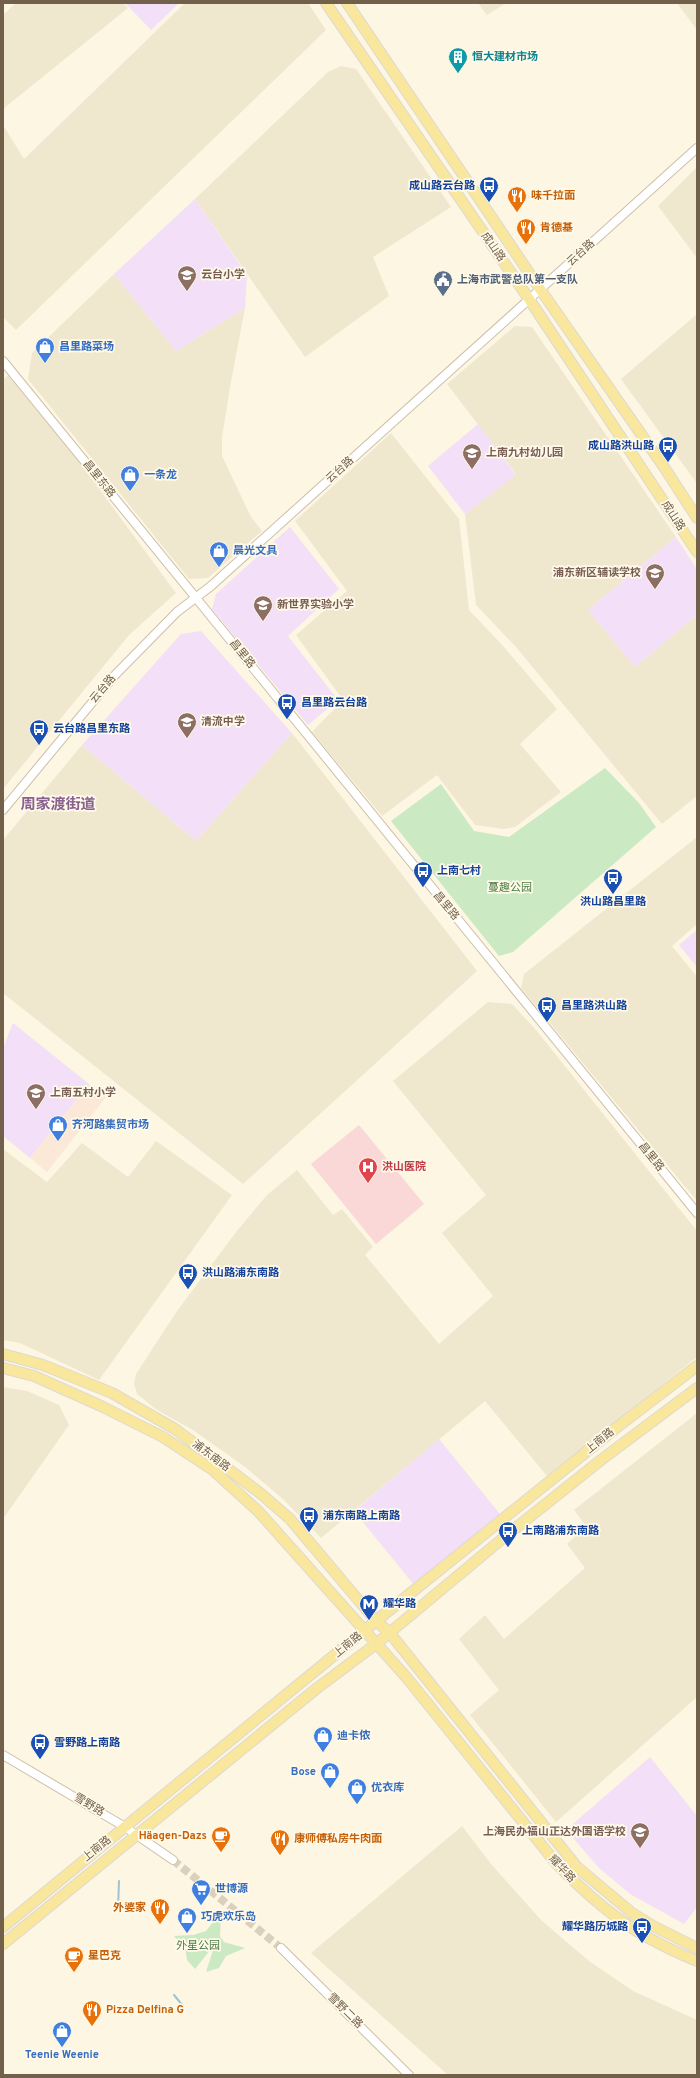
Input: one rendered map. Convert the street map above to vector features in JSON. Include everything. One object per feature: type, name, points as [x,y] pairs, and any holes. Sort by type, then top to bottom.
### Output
[{"type":"main road","name":"成山路","points":[[326,3],[529,299],[697,552]]},
{"type":"main road","name":"成山路","points":[[346,3],[540,289],[664,467],[697,518]]},
{"type":"main road","name":"浦东南路","points":[[3,1354],[43,1365],[112,1393],[175,1429],[260,1493],[290,1519],[376,1621]]},
{"type":"main road","name":"上南路","points":[[3,1926],[376,1621],[616,1428],[697,1366]]},
{"type":"main road","name":"浦东南路","points":[[3,1368],[34,1376],[102,1406],[163,1437],[213,1470],[258,1511],[365,1631]]},
{"type":"main road","name":"上南路","points":[[3,1944],[316,1689],[376,1644],[388,1632],[601,1460],[697,1388]]},
{"type":"main road","name":"耀华路","points":[[376,1621],[388,1632],[577,1867],[632,1913],[653,1926],[697,1948]]},
{"type":"main road","name":"耀华路","points":[[365,1631],[417,1690],[556,1863],[581,1888],[606,1909],[646,1937],[697,1961]]},
{"type":"street","name":"云台路","points":[[3,810],[114,676],[177,612],[223,576],[697,148]]},
{"type":"street","name":"昌里东路","points":[[3,361],[195,598]]},
{"type":"street","name":"昌里路","points":[[195,598],[697,1213]]},
{"type":"street","name":"雪野路","points":[[3,1755],[138,1835],[173,1860]]},
{"type":"street","points":[[3,1926],[17,1933]]},
{"type":"street","name":"雪野二路","points":[[281,1948],[408,2075]]},
{"type":"shaded area","points":[[16,3],[123,3],[128,8],[3,109],[3,15]]},
{"type":"shaded area","points":[[125,3],[179,3],[151,30]]},
{"type":"shaded area","points":[[185,3],[308,3],[326,30],[16,330],[3,317],[3,125],[24,159]]},
{"type":"shaded area","points":[[478,3],[506,3],[487,15]]},
{"type":"shaded area","points":[[677,3],[697,3],[697,30]]},
{"type":"shaded area","points":[[341,66],[356,69],[451,207],[373,257],[389,296],[305,357],[195,199],[328,72]]},
{"type":"shaded area","points":[[697,167],[697,258],[658,206]]},
{"type":"shaded area","name":"云台小学","points":[[195,199],[247,275],[245,308],[176,351],[114,274]]},
{"type":"shaded area","points":[[114,274],[176,351],[245,308],[222,437],[222,456],[251,517],[262,531],[208,578],[189,579],[28,379],[32,353]]},
{"type":"shaded area","points":[[697,314],[697,481],[696,482],[621,379]]},
{"type":"shaded area","points":[[515,326],[532,327],[676,537],[588,610],[635,667],[697,615],[697,796],[662,824],[516,647],[476,605],[465,514],[516,474],[447,384]]},
{"type":"shaded area","points":[[12,371],[176,593],[129,635],[3,789],[3,380]]},
{"type":"shaded area","name":"上南九村幼儿园","points":[[478,424],[516,475],[465,514],[428,466]]},
{"type":"shaded area","points":[[391,433],[459,519],[469,610],[503,646],[557,709],[520,744],[561,792],[515,827],[504,829],[475,825],[437,775],[382,816],[312,732],[343,700],[296,635],[347,591],[295,521]]},
{"type":"shaded area","name":"新世界实验小学","points":[[290,527],[339,589],[288,636],[338,700],[308,725],[212,609],[216,594]]},
{"type":"shaded area","name":"浦东新区辅读学校","points":[[676,537],[697,569],[697,615],[635,667],[588,610]]},
{"type":"shaded area","name":"清流中学","points":[[201,631],[292,733],[196,841],[82,745],[181,634]]},
{"type":"shaded area","points":[[292,733],[477,971],[243,1184],[3,993],[3,840],[82,745],[196,841]]},
{"type":"shaded area","points":[[697,837],[697,924],[672,946],[697,977],[697,1201],[521,988],[524,974]]},
{"type":"shaded area","points":[[697,930],[697,967],[679,945]]},
{"type":"shaded area","points":[[488,1002],[512,1004],[536,1030],[697,1231],[697,1357],[547,1476],[485,1401],[321,1538],[284,1500],[245,1467],[193,1430],[157,1410],[137,1394],[134,1384],[136,1374],[177,1311],[236,1232],[267,1195],[297,1170],[333,1215],[342,1209],[373,1247],[365,1255],[439,1344],[493,1296],[442,1233],[486,1195],[393,1081]]},
{"type":"shaded area","name":"上南五村小学","points":[[13,1023],[89,1084],[30,1158],[3,1136],[3,1048]]},
{"type":"shaded area","name":"齐河路集贸市场","points":[[89,1084],[106,1097],[47,1172],[30,1158]]},
{"type":"shaded area","name":"洪山医院","points":[[359,1125],[424,1204],[376,1244],[311,1164]]},
{"type":"shaded area","points":[[156,1141],[232,1195],[99,1380],[20,1343],[3,1340],[3,1149],[47,1182],[82,1143],[128,1177]]},
{"type":"shaded area","points":[[3,1387],[27,1391],[59,1405],[69,1425],[3,1519]]},
{"type":"shaded area","points":[[697,1413],[697,1697],[556,1822],[470,1715],[499,1690],[459,1639],[485,1615],[504,1639],[585,1568],[567,1544],[586,1526],[574,1510]]},
{"type":"shaded area","points":[[439,1439],[500,1514],[414,1585],[354,1511]]},
{"type":"shaded area","name":"上海民办福山正达外国语学校","points":[[650,1757],[697,1816],[697,1907],[684,1924],[630,1894],[599,1868],[566,1830]]},
{"type":"shaded area","points":[[462,1826],[491,1864],[542,1921],[589,1961],[633,1991],[697,2020],[697,2075],[448,2075],[311,1953]]},
{"type":"green space","name":"蔓趣公园","points":[[605,768],[639,803],[656,827],[513,952],[499,956],[391,821],[441,784],[474,831],[509,837]]},
{"type":"green space","name":"外星公园","points":[[221,1912],[220,1936],[224,1942],[245,1948],[226,1956],[219,1968],[206,1972],[215,1944],[195,1969],[187,1960],[185,1947],[174,1936],[193,1935],[206,1931]]},
{"type":"waterway","points":[[118,1909],[119,1881]]},
{"type":"waterway","points":[[174,1995],[183,2006]]},
{"type":"tunnel","points":[[173,1860],[281,1948]]},
{"type":"place","name":"恒大建材市场","points":[[458,74]]},
{"type":"place","name":"成山路云台路","points":[[489,203]]},
{"type":"place","name":"味千拉面","points":[[517,213]]},
{"type":"place","name":"肯德基","points":[[526,245]]},
{"type":"place","name":"云台小学","points":[[187,292]]},
{"type":"place","name":"上海市武警总队第一支队","points":[[443,297]]},
{"type":"place","name":"昌里路菜场","points":[[45,364]]},
{"type":"place","name":"成山路洪山路","points":[[668,463]]},
{"type":"place","name":"上南九村幼儿园","points":[[472,470]]},
{"type":"place","name":"一条龙","points":[[130,492]]},
{"type":"place","name":"晨光文具","points":[[219,568]]},
{"type":"place","name":"浦东新区辅读学校","points":[[655,590]]},
{"type":"place","name":"新世界实验小学","points":[[263,622]]},
{"type":"place","name":"昌里路云台路","points":[[287,720]]},
{"type":"place","name":"清流中学","points":[[187,739]]},
{"type":"place","name":"云台路昌里东路","points":[[39,746]]},
{"type":"place","name":"上南七村","points":[[423,888]]},
{"type":"place","name":"洪山路昌里路","points":[[613,895]]},
{"type":"place","name":"昌里路洪山路","points":[[547,1023]]},
{"type":"place","name":"上南五村小学","points":[[36,1110]]},
{"type":"place","name":"齐河路集贸市场","points":[[58,1142]]},
{"type":"place","name":"洪山医院","points":[[368,1184]]},
{"type":"place","name":"洪山路浦东南路","points":[[188,1290]]},
{"type":"place","name":"浦东南路上南路","points":[[309,1533]]},
{"type":"place","name":"上南路浦东南路","points":[[508,1548]]},
{"type":"place","name":"耀华路","points":[[369,1621]]},
{"type":"place","name":"迪卡侬","points":[[323,1753]]},
{"type":"place","name":"雪野路上南路","points":[[40,1760]]},
{"type":"place","name":"Bose","points":[[330,1789]]},
{"type":"place","name":"优衣库","points":[[357,1805]]},
{"type":"place","name":"上海民办福山正达外国语学校","points":[[640,1849]]},
{"type":"place","name":"Häagen-Dazs","points":[[221,1853]]},
{"type":"place","name":"康师傅私房牛肉面","points":[[280,1856]]},
{"type":"place","name":"世博源","points":[[201,1906]]},
{"type":"place","name":"外婆家","points":[[160,1925]]},
{"type":"place","name":"巧虎欢乐岛","points":[[187,1934]]},
{"type":"place","name":"耀华路历城路","points":[[642,1944]]},
{"type":"place","name":"星巴克","points":[[74,1973]]},
{"type":"place","name":"Pizza Delfina G","points":[[92,2027]]},
{"type":"place","name":"Teenie Weenie","points":[[62,2048]]},
{"type":"district","name":"周家渡街道","points":[[58,805]]}]
